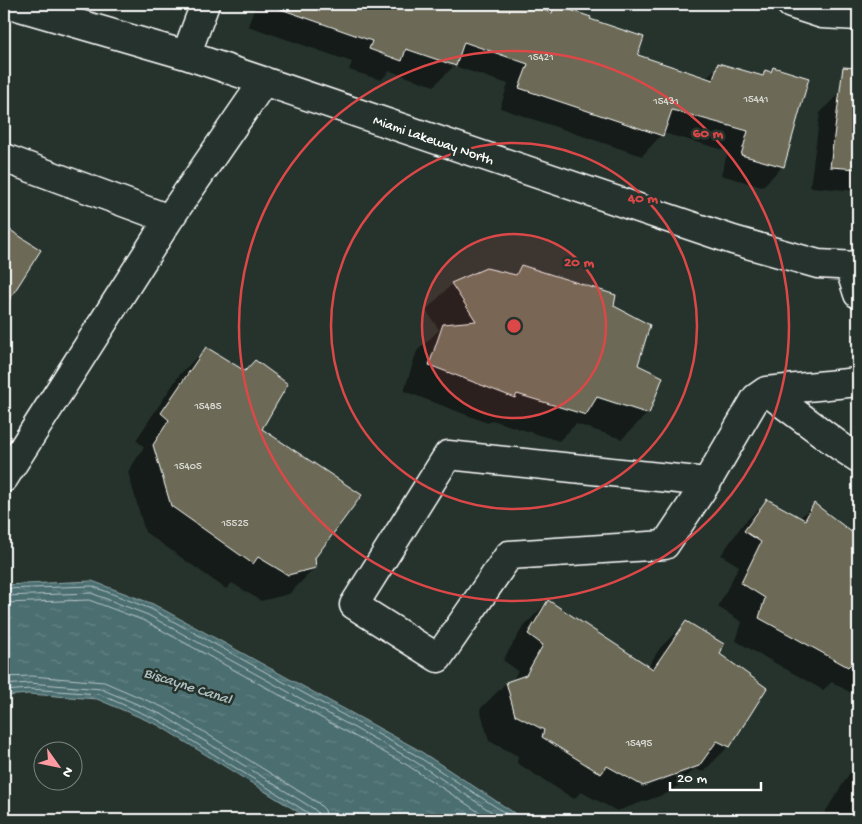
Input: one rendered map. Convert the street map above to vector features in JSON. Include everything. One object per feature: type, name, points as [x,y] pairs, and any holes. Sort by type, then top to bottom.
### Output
[{"type":"street","name":"Miami Lakeway North","points":[[10,4],[186,54],[733,240],[818,264],[854,266]]},
{"type":"street","points":[[186,54],[205,4]]},
{"type":"street","points":[[790,4],[822,14],[858,16]]},
{"type":"street","points":[[4,478],[169,219],[264,81]]},
{"type":"street","points":[[4,158],[169,219]]},
{"type":"street","points":[[854,266],[858,294]]},
{"type":"street","points":[[707,482],[448,455],[354,605],[438,658],[509,554],[665,545],[707,482],[756,398],[766,391],[858,382]]},
{"type":"street","points":[[766,391],[858,458]]},
{"type":"water","name":"Biscayne Canal","points":[[92,581],[153,604],[417,749],[525,820],[311,820],[158,725],[97,699],[29,694],[4,696],[4,585]]},
{"type":"building","points":[[275,4],[525,4],[552,13],[555,5],[644,37],[638,55],[713,80],[718,63],[763,76],[765,70],[771,72],[773,67],[809,78],[784,167],[741,155],[748,131],[672,110],[663,136],[519,88],[528,64],[464,42],[456,66],[406,49],[402,61],[369,49],[372,41],[275,7]]},
{"type":"building","points":[[843,67],[858,68],[858,169],[830,167]]},
{"type":"building","points":[[4,226],[41,250],[4,308]]},
{"type":"building","points":[[521,265],[616,295],[614,306],[650,325],[638,365],[663,377],[649,414],[597,397],[586,415],[517,394],[515,398],[429,365],[443,324],[476,321],[451,283],[486,268],[516,275]]},
{"type":"building","points":[[206,347],[245,371],[255,360],[288,384],[262,429],[362,495],[315,558],[316,568],[288,575],[258,557],[253,564],[171,506],[153,445],[169,420],[161,413]]},
{"type":"building","points":[[767,499],[805,520],[814,503],[858,537],[858,657],[848,667],[759,618],[765,598],[741,583],[761,542],[744,531]]},
{"type":"building","points":[[548,600],[653,669],[686,621],[724,644],[720,654],[767,688],[730,747],[717,741],[699,766],[643,786],[607,766],[601,774],[542,737],[544,730],[515,715],[506,682],[526,675],[543,645],[528,634]]}]
